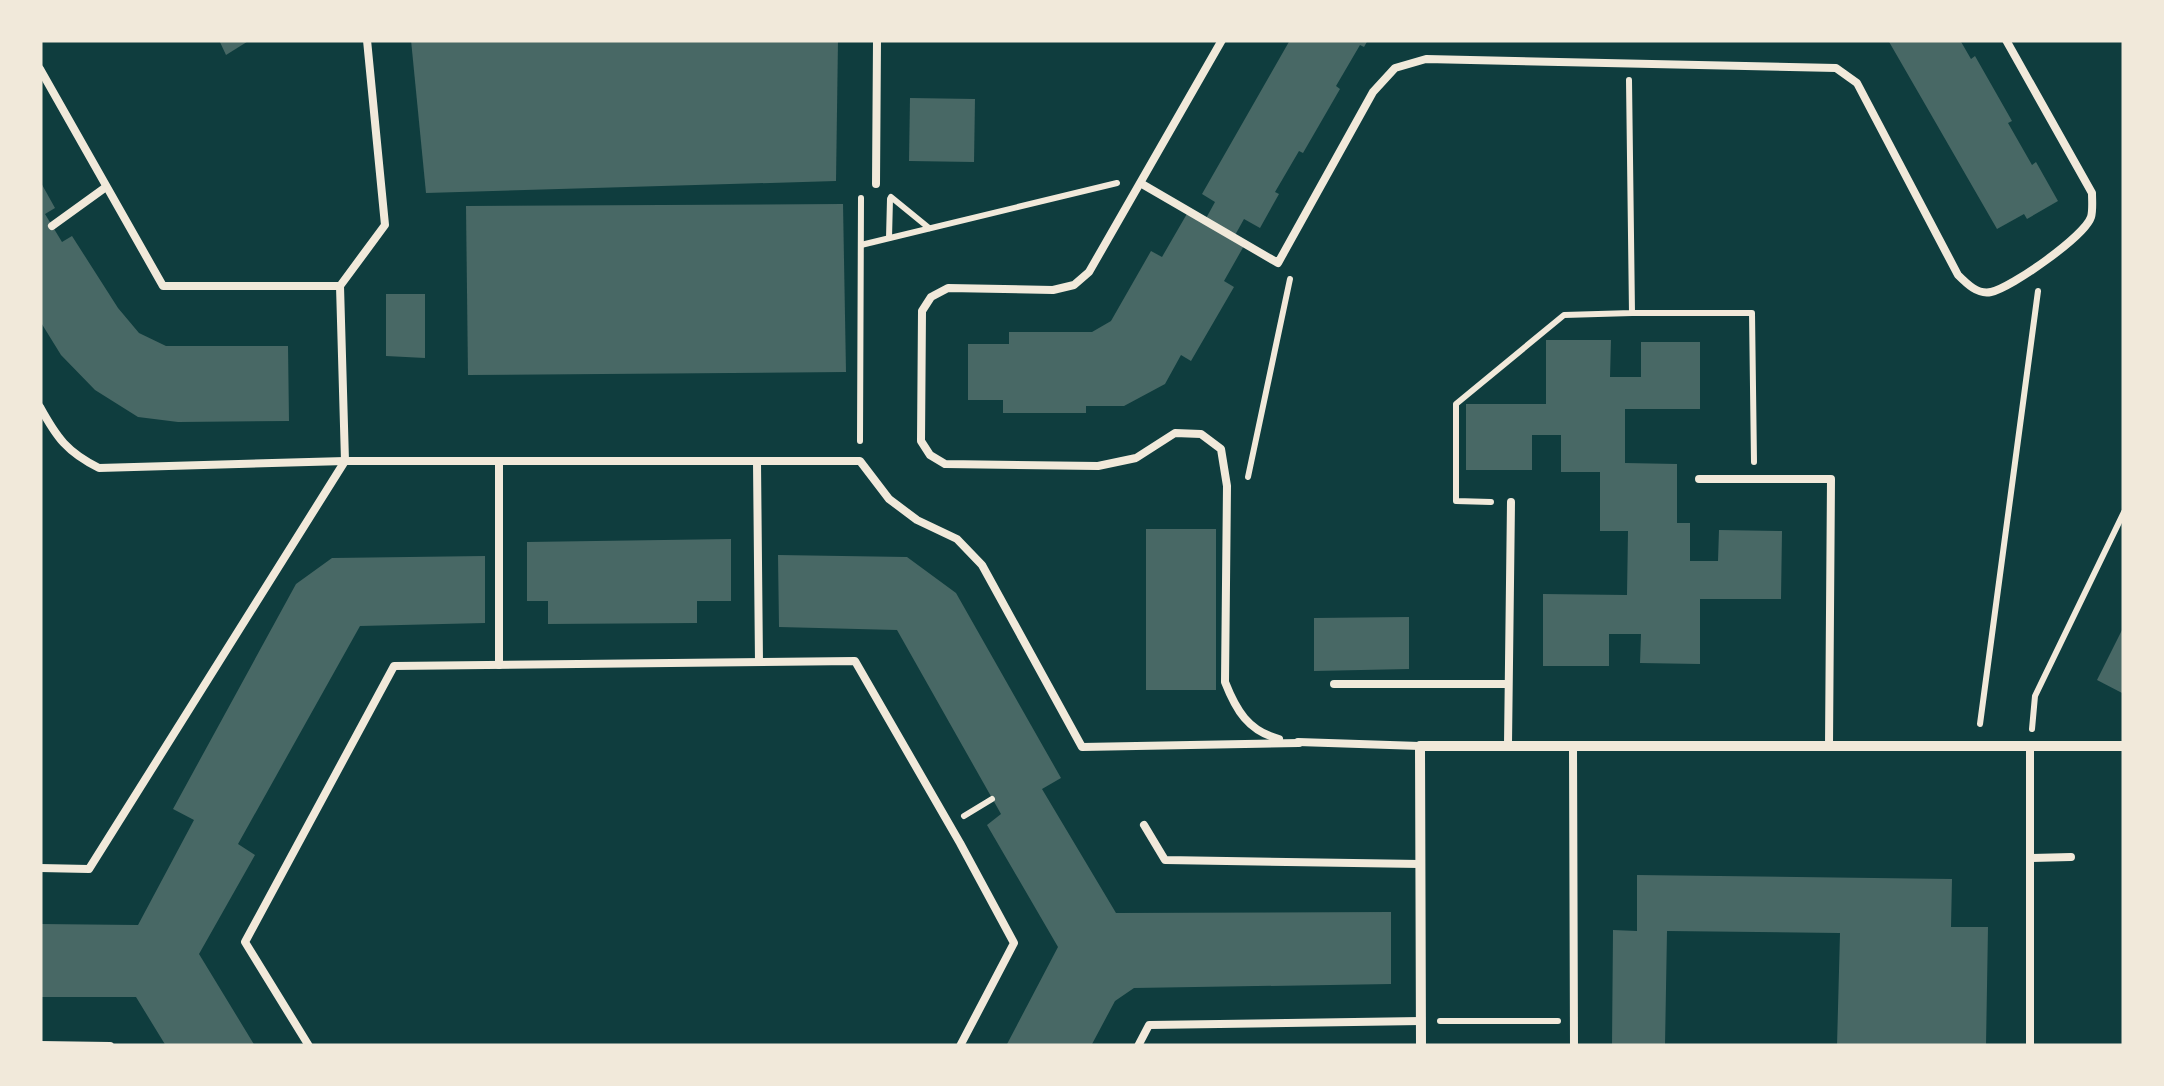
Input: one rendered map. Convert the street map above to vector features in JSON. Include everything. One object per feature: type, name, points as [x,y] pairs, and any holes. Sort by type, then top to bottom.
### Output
[{"type":"street","points":[[1421,1046],[1420,746],[2124,746]]},
{"type":"lane","points":[[40,868],[89,869],[344,460],[340,286],[384,226],[367,40]]},
{"type":"lane","points":[[876,184],[877,40]]},
{"type":"lane","points":[[1222,40],[1089,272],[1074,285],[1053,290],[948,288],[931,297],[922,311],[921,441],[930,455],[945,464],[1098,466],[1136,458],[1175,433],[1201,434],[1222,449],[1226,501],[1226,682],[1235,708],[1253,728],[1274,738],[1298,742]]},
{"type":"lane","points":[[1142,184],[1278,263],[1373,92],[1396,68],[1426,59],[1836,68],[1857,83],[1958,275],[1974,290],[1990,293],[2013,282],[2078,236],[2091,218],[2092,194],[2006,40]]},
{"type":"lane","points":[[40,69],[163,286],[340,286]]},
{"type":"lane","points":[[52,226],[106,187]]},
{"type":"lane","points":[[40,407],[56,436],[76,456],[99,468],[344,460],[860,461],[889,499],[917,520],[957,539],[982,565],[1082,746],[1298,742],[1420,746]]},
{"type":"lane","points":[[500,461],[500,665]]},
{"type":"lane","points":[[757,462],[759,662]]},
{"type":"lane","points":[[1699,479],[1831,479],[1829,745]]},
{"type":"lane","points":[[1508,744],[1511,502]]},
{"type":"lane","points":[[309,1046],[245,942],[394,666],[855,661],[1014,942],[960,1046]]},
{"type":"lane","points":[[1334,684],[1508,684]]},
{"type":"lane","points":[[2030,745],[2030,1046]]},
{"type":"lane","points":[[1574,746],[1574,1046]]},
{"type":"lane","points":[[1144,825],[1164,860],[1420,864]]},
{"type":"lane","points":[[2030,858],[2071,858]]},
{"type":"lane","points":[[1138,1046],[1149,1026],[1421,1021]]},
{"type":"lane","points":[[40,1045],[110,1046]]},
{"type":"path","points":[[1628,64],[1632,313]]},
{"type":"path","points":[[861,245],[1132,179],[1142,184]]},
{"type":"path","points":[[860,461],[861,184],[890,184],[889,238]]},
{"type":"path","points":[[890,196],[928,228]]},
{"type":"path","points":[[1978,745],[2043,260]]},
{"type":"path","points":[[1226,501],[1243,501],[1292,271],[1278,263]]},
{"type":"path","points":[[1511,502],[1456,501],[1456,404],[1564,315],[1752,313],[1754,479]]},
{"type":"path","points":[[2030,745],[2035,696],[2124,512]]},
{"type":"path","points":[[950,825],[992,799]]},
{"type":"path","points":[[1421,1021],[1574,1021]]},
{"type":"building","points":[[219,40],[250,40],[226,55]]},
{"type":"building","points":[[411,40],[838,40],[836,181],[426,193]]},
{"type":"building","points":[[1290,40],[1368,40],[1364,47],[1360,45],[1303,153],[1299,151],[1275,192],[1279,194],[1260,228],[1244,219],[1234,237],[1245,244],[1224,281],[1234,287],[1191,361],[1181,355],[1165,384],[1124,406],[1086,406],[1086,413],[1003,413],[1003,400],[968,400],[968,344],[1009,344],[1009,332],[1092,332],[1111,321],[1151,251],[1162,257],[1188,212],[1204,222],[1215,202],[1202,194]]},
{"type":"building","points":[[1888,40],[1960,40],[1971,59],[1975,56],[2032,165],[2036,162],[2058,201],[2027,219],[2024,214],[1997,229]]},
{"type":"building","points":[[910,98],[975,99],[974,162],[909,161]]},
{"type":"building","points":[[40,181],[55,208],[45,214],[62,242],[72,236],[118,308],[139,333],[166,346],[288,346],[289,421],[178,422],[138,417],[95,390],[61,355],[40,321]]},
{"type":"building","points":[[843,204],[846,372],[468,375],[466,206]]},
{"type":"building","points":[[386,294],[425,294],[425,358],[386,356]]},
{"type":"building","points":[[1546,340],[1611,340],[1610,377],[1641,377],[1641,342],[1700,342],[1700,409],[1625,409],[1625,463],[1677,464],[1677,523],[1690,523],[1690,561],[1718,561],[1719,530],[1782,531],[1781,599],[1700,599],[1700,664],[1640,663],[1641,634],[1609,634],[1609,666],[1543,666],[1543,594],[1627,595],[1628,531],[1600,531],[1600,472],[1561,472],[1561,435],[1532,435],[1532,470],[1466,470],[1466,404],[1546,404]]},
{"type":"building","points":[[1146,529],[1216,529],[1216,690],[1146,690]]},
{"type":"building","points":[[731,539],[731,601],[697,601],[697,623],[548,624],[548,601],[527,601],[527,542]]},
{"type":"building","points":[[778,555],[907,557],[956,593],[1061,778],[1042,789],[1116,913],[1391,912],[1391,984],[1134,988],[1115,1001],[1091,1046],[1006,1046],[1058,947],[987,825],[1001,814],[897,630],[779,627]]},
{"type":"building","points":[[485,556],[485,623],[360,626],[238,844],[255,855],[199,954],[255,1046],[166,1046],[136,997],[40,997],[40,924],[138,925],[194,820],[173,809],[296,584],[332,558]]},
{"type":"building","points":[[1409,617],[1409,669],[1314,671],[1314,618]]},
{"type":"building","points":[[2124,626],[2124,694],[2097,680]]},
{"type":"building","points":[[1637,875],[1952,879],[1951,927],[1988,927],[1986,1046],[1837,1046],[1840,933],[1667,931],[1665,1046],[1612,1046],[1613,930],[1637,931]]}]
